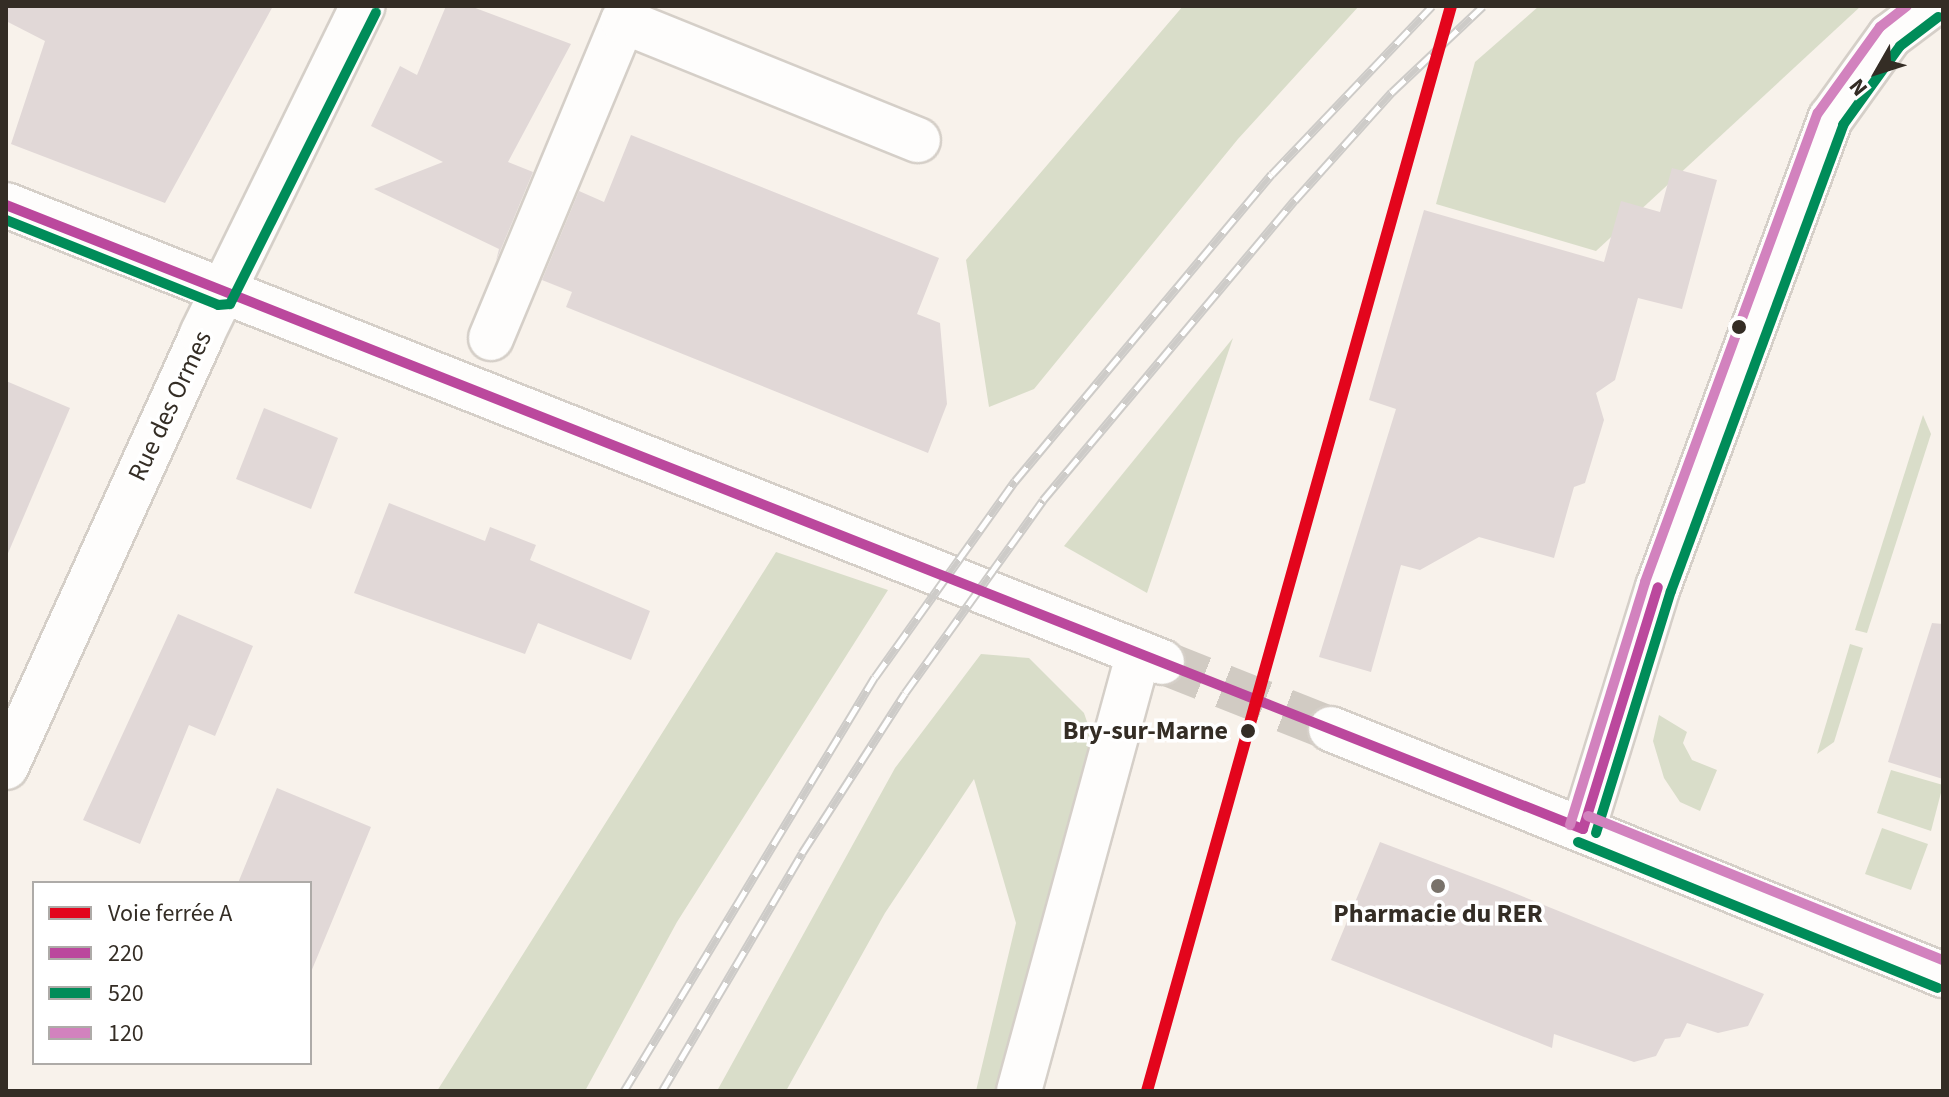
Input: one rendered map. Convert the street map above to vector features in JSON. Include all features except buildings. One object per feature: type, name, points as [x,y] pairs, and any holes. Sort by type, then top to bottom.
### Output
[{"type":"main road","name":"Rue des Ormes","points":[[6,767],[223,292],[363,6]]},
{"type":"main road","points":[[1583,829],[1658,587],[1831,118],[1890,36],[1930,6]]},
{"type":"main road","points":[[491,338],[623,21],[918,140]]},
{"type":"main road","points":[[6,205],[1150,658],[1019,1091]]},
{"type":"main road","points":[[1331,729],[1943,975]]},
{"type":"green space","points":[[1183,6],[1359,6],[1238,139],[1034,389],[989,407],[966,260]]},
{"type":"green space","points":[[1539,6],[1861,6],[1596,251],[1436,204],[1475,62]]},
{"type":"green space","points":[[1233,338],[1147,593],[1064,546]]},
{"type":"green space","points":[[1923,415],[1931,434],[1867,633],[1855,630]]},
{"type":"green space","points":[[776,552],[888,590],[677,922],[585,1091],[437,1091]]},
{"type":"green space","points":[[1850,644],[1863,648],[1834,742],[1817,754]]},
{"type":"green space","points":[[981,654],[1029,658],[1084,713],[1102,766],[1003,1091],[976,1091],[1016,923],[974,779],[885,913],[786,1091],[717,1091],[895,768]]},
{"type":"green space","points":[[1659,715],[1687,732],[1683,743],[1692,760],[1717,770],[1700,811],[1680,802],[1664,778],[1653,741]]},
{"type":"green space","points":[[1891,770],[1943,785],[1931,831],[1877,813]]},
{"type":"green space","points":[[1882,828],[1928,844],[1911,890],[1865,874]]},
{"type":"tunnel","points":[[1162,662],[1331,729]]},
{"type":"railway","points":[[624,1091],[875,677],[1015,481],[1272,174],[1432,6]]},
{"type":"railway","points":[[662,1091],[802,853],[905,693],[1043,500],[1295,200],[1392,92],[1483,6]]},
{"type":"rail line","name":"A","points":[[1147,1091],[1451,6]]},
{"type":"transit line","name":"120","points":[[1570,825],[1645,582],[1818,113],[1880,27],[1907,6]]},
{"type":"transit line","name":"520","points":[[6,220],[218,305],[230,304],[376,12]]},
{"type":"transit line","name":"520","points":[[1596,833],[1671,591],[1843,125],[1900,46],[1938,17]]},
{"type":"transit line","name":"220","points":[[6,205],[1583,829]]},
{"type":"transit line","name":"220","points":[[1583,829],[1658,587]]},
{"type":"transit line","name":"120","points":[[1588,816],[1943,960]]},
{"type":"transit line","name":"520","points":[[1578,842],[1938,988]]},
{"type":"place","name":"Bry-sur-Marne","points":[[1248,731]]},
{"type":"place","name":"Pharmacie du RER","points":[[1438,886]]}]
